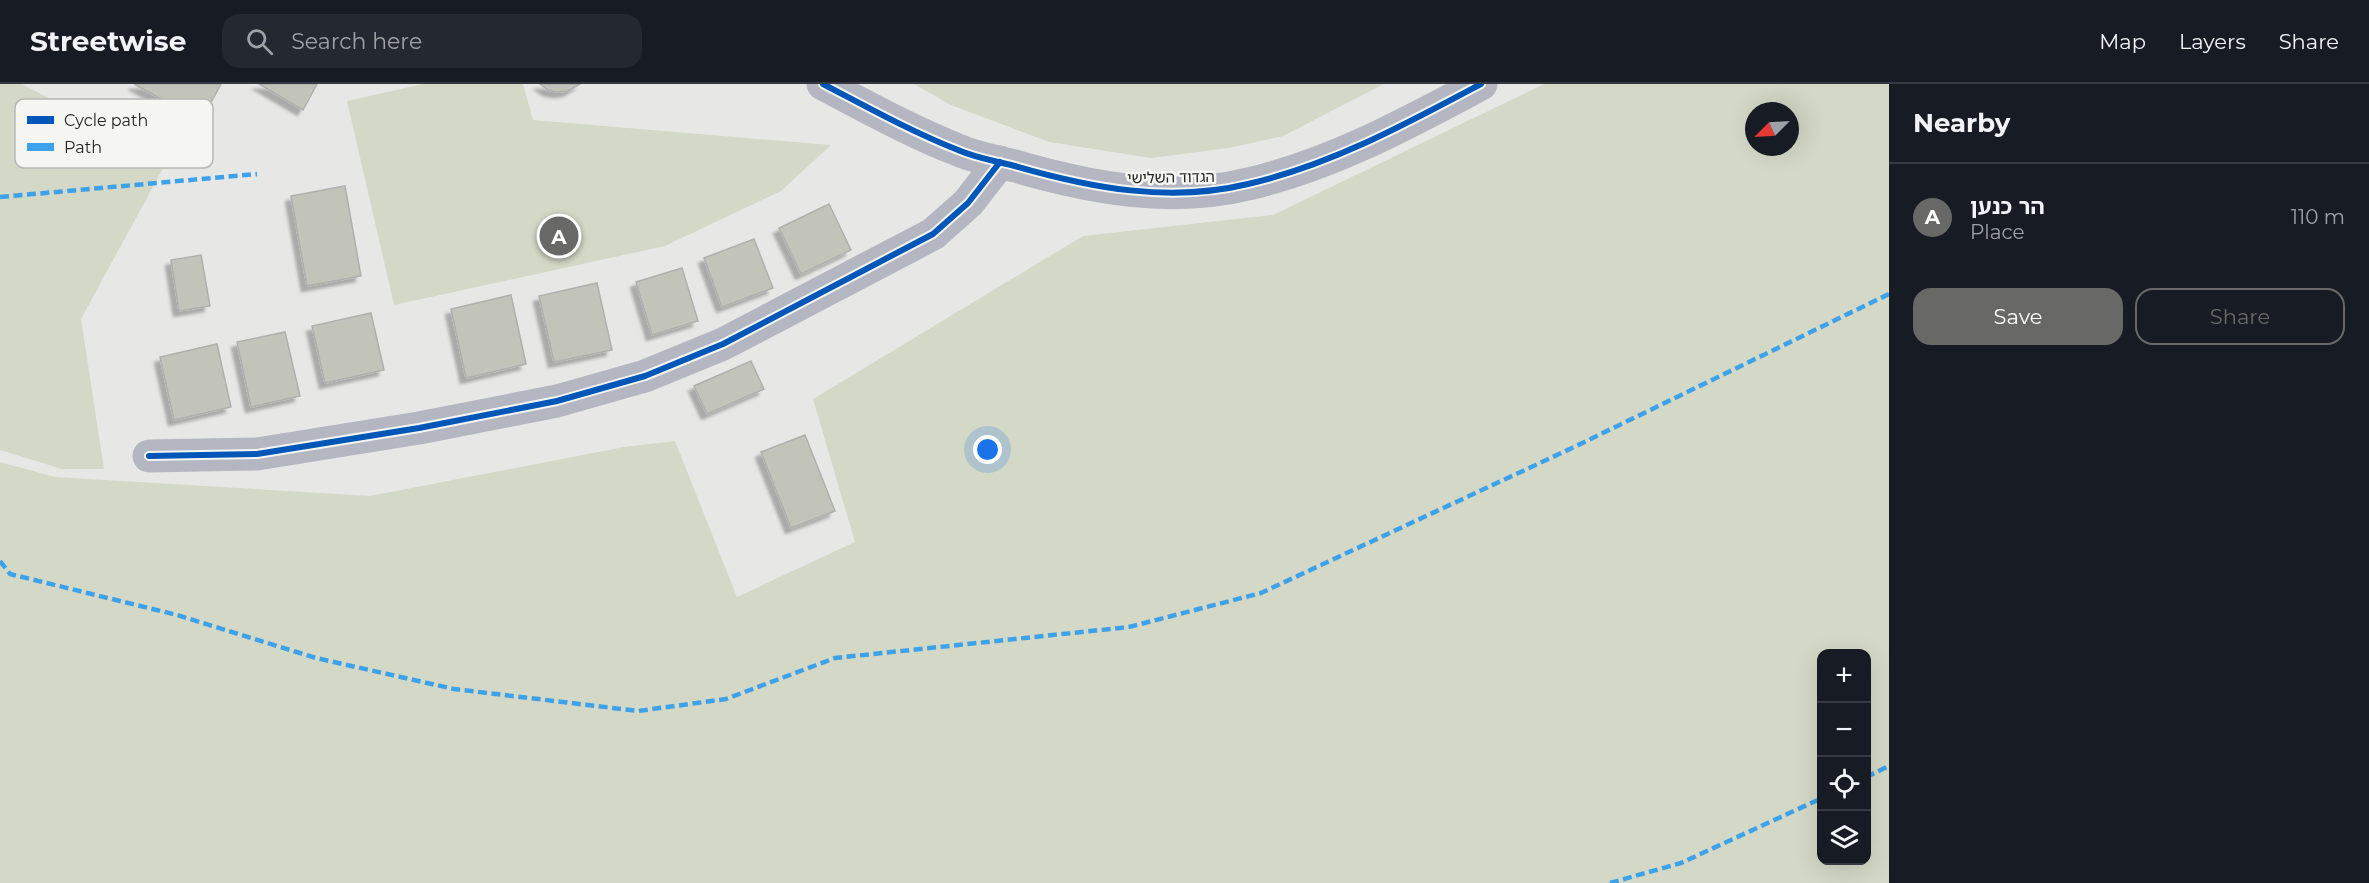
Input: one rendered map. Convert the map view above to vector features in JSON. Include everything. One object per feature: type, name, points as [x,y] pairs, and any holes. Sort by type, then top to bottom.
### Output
[{"type":"street","name":"הגדוד השלישי","points":[[823,84],[886,117],[960,151],[1100,188],[1143,192],[1203,192],[1247,185],[1296,171],[1353,150],[1481,84]]},
{"type":"street","points":[[149,456],[257,454],[418,428],[557,401],[645,376],[723,344],[933,234],[968,203],[1000,162]]},
{"type":"green space","points":[[0,84],[22,84],[50,99],[15,99],[15,168],[163,168],[81,319],[104,469],[62,469],[0,450]]},
{"type":"green space","points":[[423,84],[523,84],[533,120],[831,145],[781,191],[665,246],[394,305],[347,101]]},
{"type":"green space","points":[[914,84],[1384,84],[1283,136],[1229,148],[1151,158],[1049,142],[951,105]]},
{"type":"green space","points":[[1544,84],[1889,84],[1889,883],[0,883],[0,462],[55,477],[370,496],[624,447],[675,441],[737,597],[855,542],[813,399],[1083,236],[1273,215]]},
{"type":"building","points":[[134,84],[221,84],[213,99],[161,99]]},
{"type":"building","points":[[259,84],[317,84],[303,110]]},
{"type":"building","points":[[540,84],[580,84],[568,91],[558,92],[548,90]]},
{"type":"building","points":[[345,186],[361,276],[307,286],[291,196]]},
{"type":"building","points":[[829,204],[851,250],[801,274],[779,228]]},
{"type":"building","points":[[754,239],[773,288],[722,307],[704,258]]},
{"type":"building","points":[[201,255],[210,306],[179,311],[171,260]]},
{"type":"building","points":[[682,268],[698,321],[652,335],[636,282]]},
{"type":"building","points":[[597,283],[612,350],[554,362],[539,296]]},
{"type":"building","points":[[511,295],[526,364],[466,378],[451,309]]},
{"type":"building","points":[[371,313],[384,370],[325,383],[312,326]]},
{"type":"building","points":[[285,332],[300,396],[251,407],[237,342]]},
{"type":"building","points":[[217,344],[231,407],[174,420],[160,357]]},
{"type":"building","points":[[751,361],[764,389],[707,414],[694,386]]},
{"type":"building","points":[[805,435],[835,511],[791,528],[761,452]]},
{"type":"marked path","points":[[0,197],[257,174]]},
{"type":"marked path","points":[[0,561],[10,574],[177,615],[316,658],[454,689],[638,711],[726,699],[835,658],[1129,627],[1261,593],[1572,448],[1889,294]]},
{"type":"marked path","points":[[1871,775],[1889,766]]},
{"type":"marked path","points":[[1610,883],[1681,863],[1817,800]]},
{"type":"cycle path","points":[[823,84],[907,127],[972,155],[1072,181],[1160,192],[1219,190],[1279,176],[1309,166],[1368,142],[1481,84]]},
{"type":"cycle path","points":[[149,456],[257,454],[419,428],[557,401],[645,376],[723,344],[933,234],[968,203],[1000,162]]},
{"type":"place","name":"הר כנען","points":[[559,236]]}]
